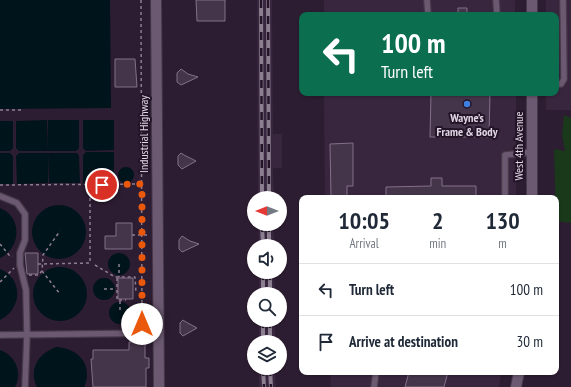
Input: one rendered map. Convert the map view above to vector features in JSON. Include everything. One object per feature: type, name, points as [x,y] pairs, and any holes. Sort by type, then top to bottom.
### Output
[{"type":"street","name":"Industrial Highway","points":[[156,0],[159,387]]},
{"type":"street","points":[[532,0],[532,12]]},
{"type":"street","name":"West 4th Avenue","points":[[532,96],[532,195]]},
{"type":"street","points":[[516,387],[518,375]]},
{"type":"lane","points":[[427,0],[428,12]]},
{"type":"lane","points":[[496,0],[497,12]]},
{"type":"lane","points":[[559,84],[561,84],[564,79],[563,0]]},
{"type":"lane","points":[[505,195],[505,155],[532,152]]},
{"type":"lane","points":[[0,196],[17,203],[25,214],[25,240],[20,253],[21,275],[26,290],[27,334],[24,387]]},
{"type":"lane","points":[[0,335],[158,333]]},
{"type":"lane","points":[[374,387],[376,375]]},
{"type":"path","points":[[141,0],[142,328],[144,333]]},
{"type":"path","points":[[0,110],[21,110]]},
{"type":"path","points":[[0,185],[142,184]]},
{"type":"path","points":[[38,264],[90,263],[90,185]]},
{"type":"path","points":[[60,231],[43,254],[42,264],[42,271],[60,294]]},
{"type":"path","points":[[132,235],[158,235]]},
{"type":"path","points":[[0,244],[7,254]]},
{"type":"path","points":[[119,264],[119,277],[116,289],[117,300],[120,301],[120,313]]},
{"type":"path","points":[[94,265],[119,277],[136,277],[136,279],[142,279]]},
{"type":"path","points":[[21,275],[38,275],[42,271]]},
{"type":"path","points":[[0,282],[8,273]]},
{"type":"path","points":[[136,279],[136,293]]},
{"type":"path","points":[[104,289],[116,289]]},
{"type":"path","points":[[120,301],[126,300]]},
{"type":"shaded area","points":[[257,0],[272,0],[273,134],[282,134],[282,168],[273,168],[274,191],[258,191]]},
{"type":"shaded area","points":[[324,0],[515,0],[515,12],[324,12]]},
{"type":"shaded area","points":[[546,0],[571,0],[571,110],[546,110],[546,96],[559,96],[559,12],[546,12]]},
{"type":"shaded area","points":[[324,96],[516,96],[516,195],[325,195]]},
{"type":"shaded area","points":[[258,231],[274,231],[274,239],[259,239]]},
{"type":"shaded area","points":[[259,279],[274,279],[275,287],[259,287]]},
{"type":"shaded area","points":[[259,327],[275,327],[275,335],[259,335]]},
{"type":"shaded area","points":[[259,375],[275,375],[276,387],[259,387]]},
{"type":"shaded area","points":[[330,375],[501,375],[499,387],[331,387]]},
{"type":"green space","points":[[564,115],[571,118],[571,223],[559,221],[559,195],[555,195],[554,149],[565,151],[562,135]]},
{"type":"water","points":[[0,0],[110,0],[111,108],[0,109]]},
{"type":"water","points":[[47,120],[48,151],[19,151],[16,148],[16,121]]},
{"type":"water","points":[[48,120],[79,120],[79,148],[76,151],[48,151]]},
{"type":"water","points":[[83,120],[114,120],[114,150],[86,151],[83,148]]},
{"type":"water","points":[[0,121],[13,121],[13,148],[10,151],[0,151]]},
{"type":"water","points":[[86,152],[114,152],[114,183],[83,183],[83,155]]},
{"type":"water","points":[[0,153],[10,153],[13,156],[13,184],[0,184]]},
{"type":"water","points":[[19,153],[48,153],[48,183],[17,184],[16,156]]},
{"type":"water","points":[[48,153],[77,153],[79,156],[80,183],[49,183]]},
{"type":"water","points":[[123,167],[129,167],[134,172],[132,181],[129,183],[123,183],[118,178],[118,172]]},
{"type":"water","points":[[59,205],[69,207],[78,213],[84,222],[86,232],[84,242],[78,251],[69,257],[59,259],[49,257],[40,251],[34,242],[32,232],[34,222],[40,213],[49,207]]},
{"type":"water","points":[[0,208],[13,218],[16,225],[16,233],[12,247],[0,258]]},
{"type":"water","points":[[115,253],[123,253],[130,260],[130,268],[123,275],[115,275],[108,268],[108,260]]},
{"type":"water","points":[[60,267],[70,269],[79,275],[85,284],[87,294],[85,304],[79,313],[70,319],[60,321],[50,319],[41,313],[35,304],[33,294],[35,284],[41,275],[50,269]]},
{"type":"water","points":[[0,269],[8,274],[13,280],[17,294],[13,309],[0,320]]},
{"type":"water","points":[[100,278],[108,278],[115,285],[115,293],[108,300],[100,300],[93,293],[93,285]]},
{"type":"water","points":[[116,302],[124,302],[131,309],[131,317],[124,324],[116,324],[109,317],[109,309]]},
{"type":"water","points":[[56,347],[71,351],[82,359],[87,372],[87,379],[84,387],[37,387],[34,374],[37,362],[45,353]]},
{"type":"water","points":[[0,350],[10,356],[16,365],[18,376],[15,387],[0,387]]},
{"type":"building","points":[[196,0],[225,0],[225,21],[197,21]]},
{"type":"building","points":[[458,8],[467,8],[467,12],[458,12]]},
{"type":"building","points":[[115,59],[135,59],[137,87],[115,87]]},
{"type":"building","points":[[181,69],[188,74],[198,77],[181,85],[177,82],[177,73]]},
{"type":"building","points":[[431,96],[490,96],[489,137],[430,137]]},
{"type":"building","points":[[353,143],[353,186],[347,186],[347,195],[331,195],[330,144]]},
{"type":"building","points":[[181,153],[196,161],[182,169],[178,165],[178,156]]},
{"type":"building","points":[[431,178],[442,178],[442,186],[476,186],[476,195],[386,195],[386,187],[431,186]]},
{"type":"building","points":[[116,223],[132,223],[132,249],[105,249],[105,236],[116,236]]},
{"type":"building","points":[[182,236],[199,244],[182,252],[179,249],[179,240]]},
{"type":"building","points":[[25,253],[38,253],[38,274],[27,274]]},
{"type":"building","points":[[118,278],[133,278],[133,299],[118,299]]},
{"type":"building","points":[[183,320],[197,328],[183,336],[180,333],[180,323]]},
{"type":"building","points":[[129,342],[145,342],[145,358],[149,358],[149,368],[146,368],[146,387],[93,387],[91,359],[93,359],[93,350],[129,350]]},
{"type":"building","points":[[408,375],[447,375],[444,387],[405,387]]},
{"type":"railway","points":[[261,0],[262,191]]},
{"type":"railway","points":[[268,0],[269,191]]},
{"type":"railway","points":[[262,231],[263,239]]},
{"type":"railway","points":[[269,231],[269,239]]},
{"type":"railway","points":[[263,279],[263,287]]},
{"type":"railway","points":[[270,279],[270,287]]},
{"type":"railway","points":[[263,327],[263,335]]},
{"type":"railway","points":[[270,327],[270,335]]},
{"type":"railway","points":[[263,375],[264,387]]},
{"type":"railway","points":[[270,375],[271,387]]},
{"type":"place","name":"Wayne’s Frame & Body","points":[[467,104]]},
{"type":"route","points":[[102,185],[142,184],[142,324]]}]
